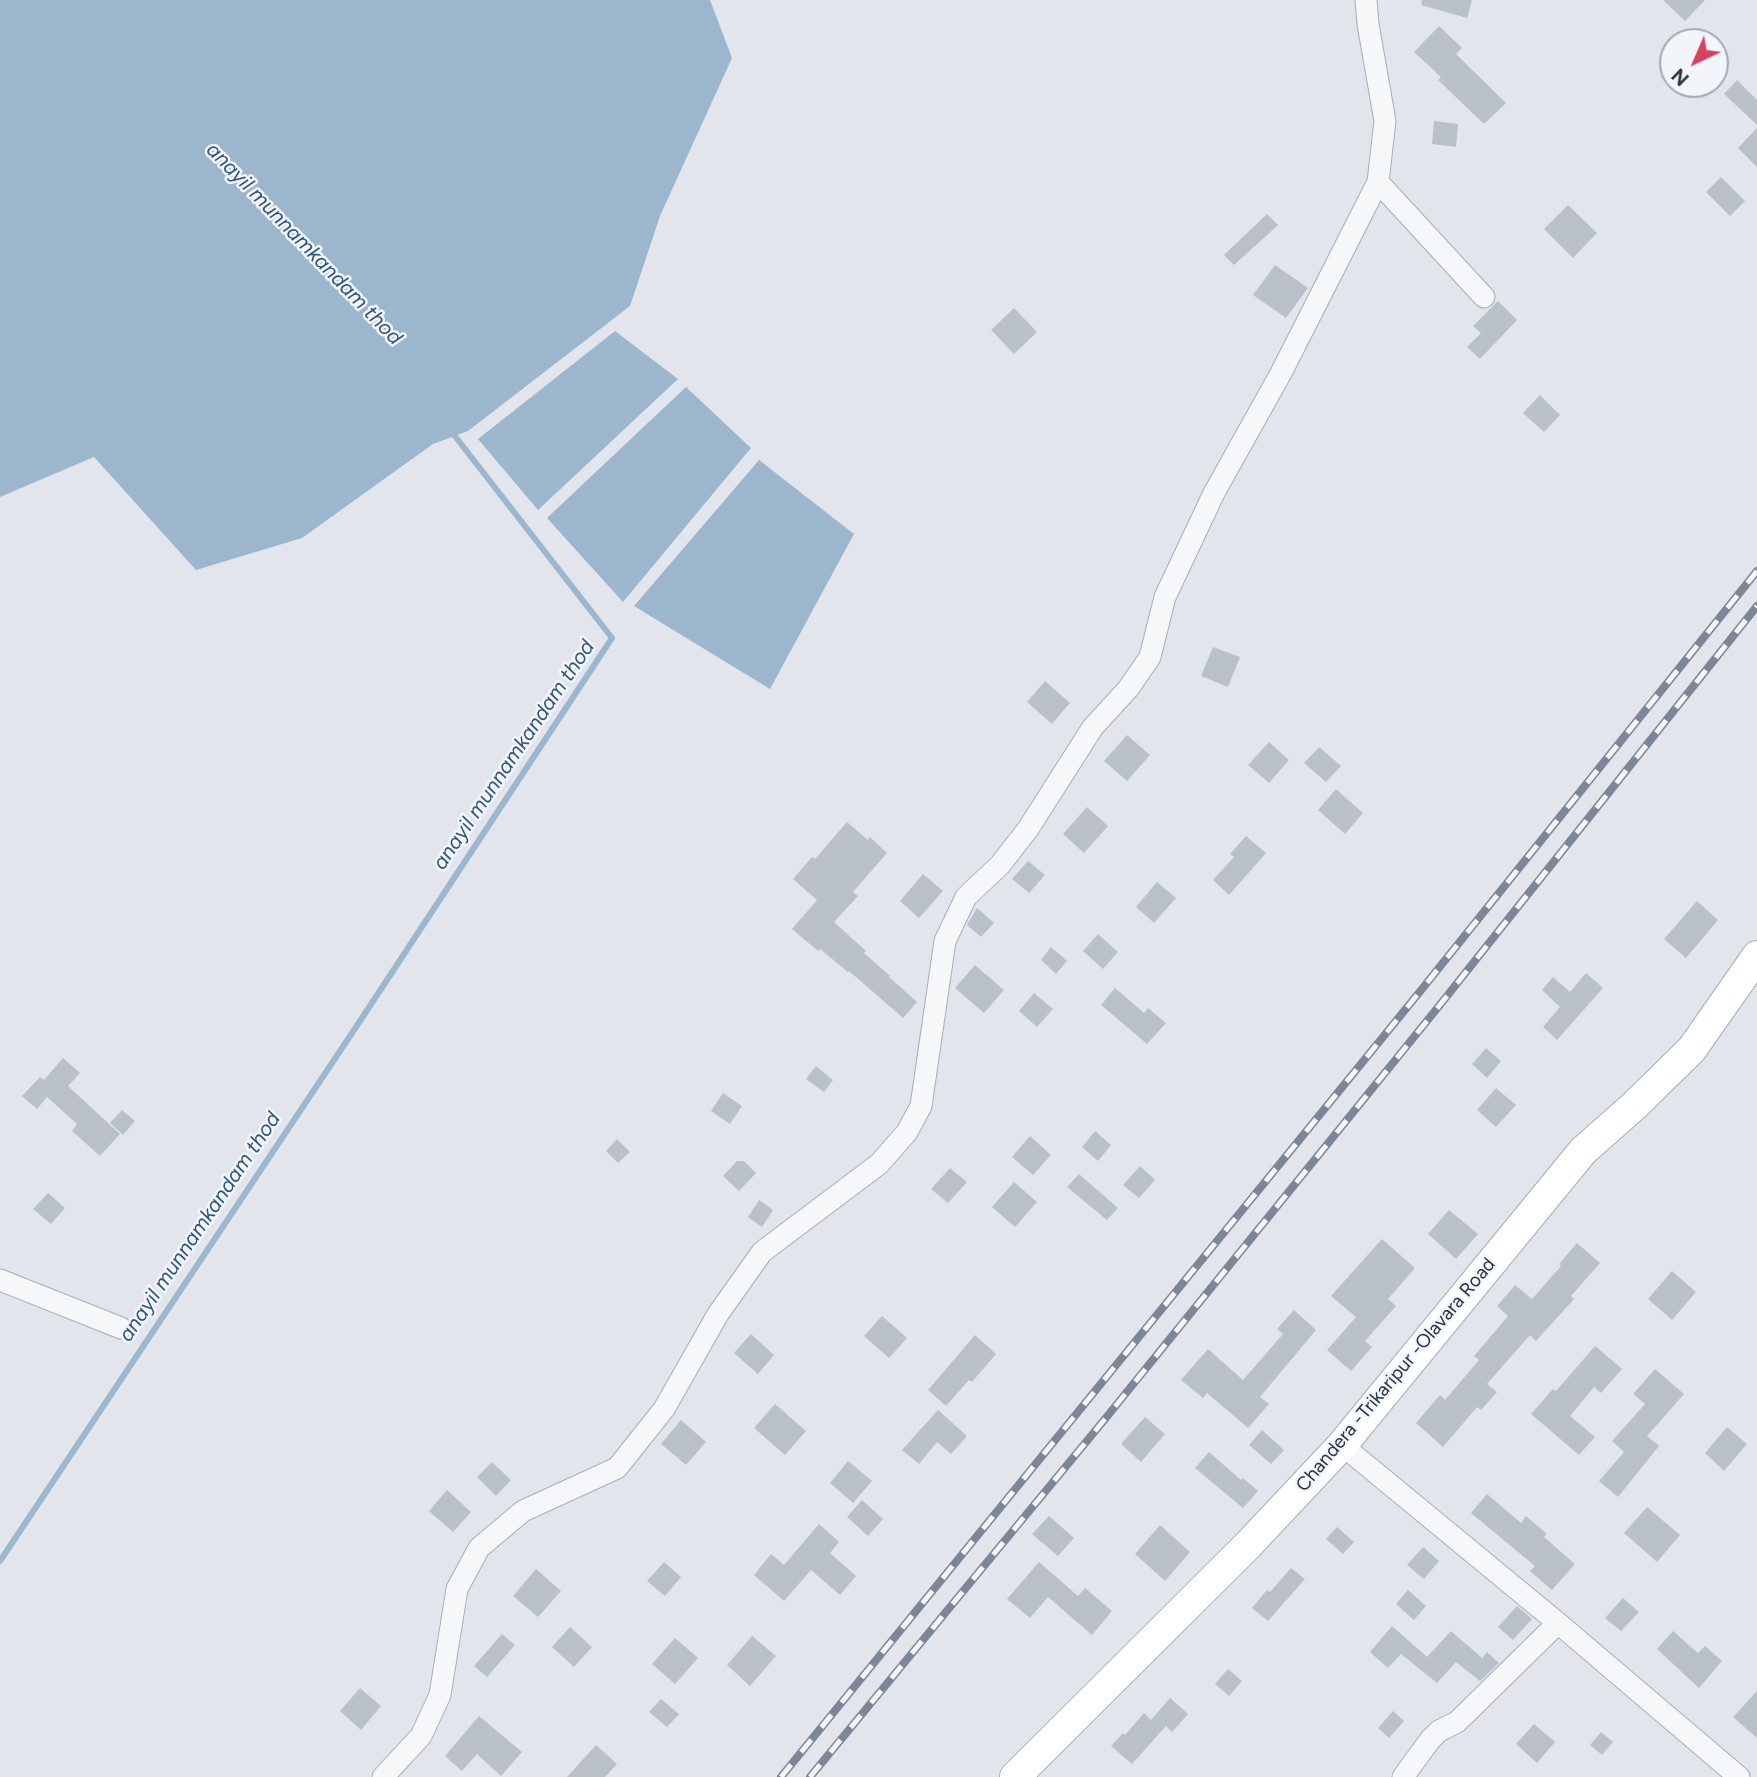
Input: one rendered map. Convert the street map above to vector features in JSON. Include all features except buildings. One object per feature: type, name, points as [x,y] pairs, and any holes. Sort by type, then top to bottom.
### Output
[{"type":"main road","name":"Chandera -Trikaripur -Olavara Road","points":[[1015,1777],[1249,1544],[1342,1445],[1583,1150],[1635,1105],[1692,1049],[1757,956]]},
{"type":"street","points":[[383,1777],[421,1736],[440,1695],[457,1589],[480,1548],[523,1511],[617,1468],[664,1409],[718,1314],[762,1252],[879,1164],[907,1132],[921,1106],[945,941],[967,897],[1000,865],[1028,829],[1093,727],[1128,689],[1150,657],[1165,597],[1208,505],[1281,373],[1378,182],[1385,121],[1366,0]]},
{"type":"street","points":[[1378,182],[1484,297]]},
{"type":"street","points":[[0,1280],[121,1328]]},
{"type":"street","points":[[1342,1445],[1739,1777]]},
{"type":"street","points":[[1403,1777],[1439,1731],[1457,1722],[1558,1623]]},
{"type":"water","points":[[0,0],[710,0],[732,58],[660,216],[630,306],[468,431],[433,444],[302,538],[196,570],[94,457],[0,497]]},
{"type":"water","points":[[615,331],[678,379],[538,510],[478,439]]},
{"type":"water","points":[[686,387],[751,448],[623,602],[547,518]]},
{"type":"water","points":[[759,460],[854,534],[770,689],[634,606]]},
{"type":"waterway","name":"anayil munnamkandam thod","points":[[0,1561],[612,638],[451,431]]},
{"type":"railway","points":[[781,1777],[1422,989],[1757,571]]},
{"type":"railway","points":[[810,1777],[1105,1419],[1439,1006],[1757,606]]}]
